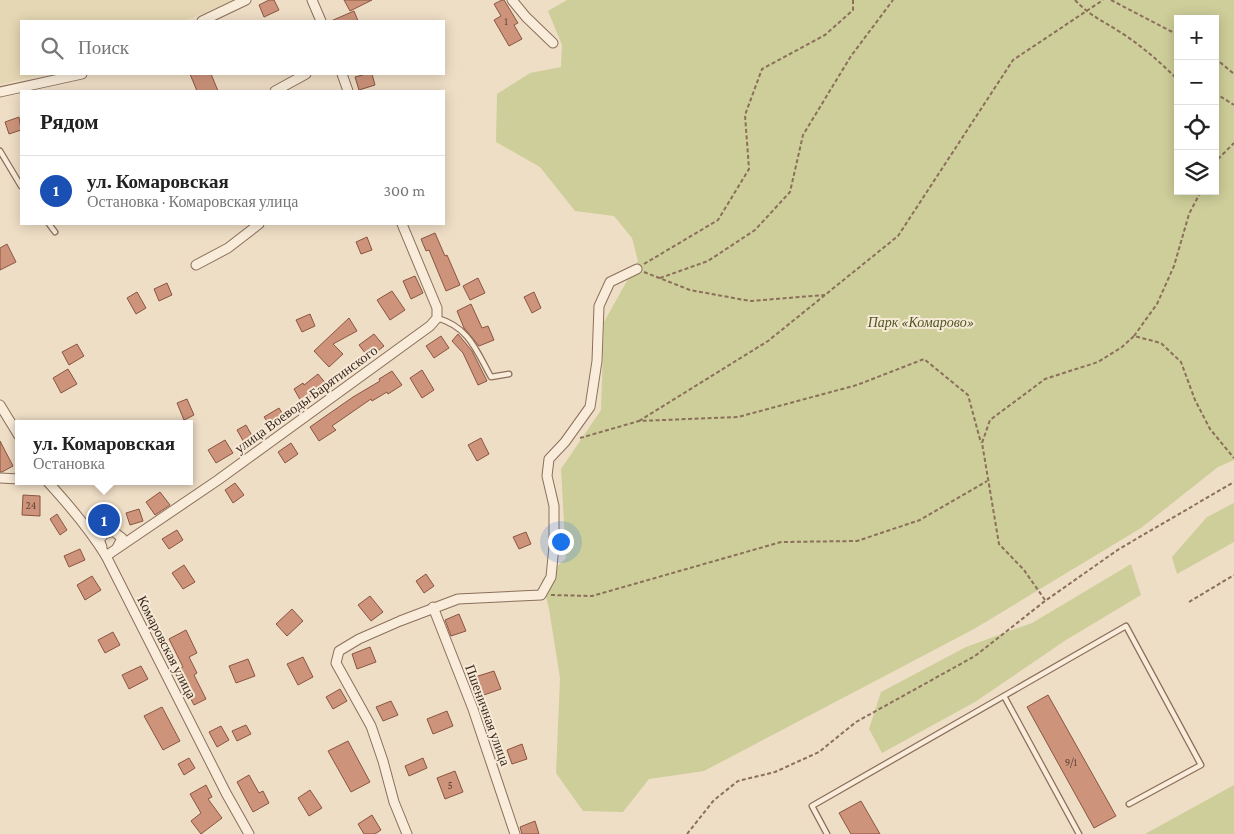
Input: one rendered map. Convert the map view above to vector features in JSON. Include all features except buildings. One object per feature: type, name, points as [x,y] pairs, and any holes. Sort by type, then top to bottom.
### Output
[{"type":"street","points":[[204,20],[246,0]]},
{"type":"street","points":[[312,0],[321,20]]},
{"type":"street","points":[[512,0],[526,17],[553,43]]},
{"type":"street","points":[[0,92],[77,75]]},
{"type":"street","points":[[277,90],[304,75]]},
{"type":"street","points":[[342,75],[348,90]]},
{"type":"street","points":[[196,265],[228,248],[258,225]]},
{"type":"street","points":[[402,225],[437,308],[437,318]]},
{"type":"street","points":[[407,834],[394,802],[384,761],[371,726],[336,663],[339,651],[360,639],[433,607],[458,599],[541,595],[551,577],[554,546],[554,506],[547,476],[549,460],[565,442],[590,407],[597,362],[599,306],[610,282],[637,269]]},
{"type":"street","name":"улица Воеводы Барятинского","points":[[105,555],[218,480],[430,326],[437,318]]},
{"type":"street","points":[[0,404],[15,429]]},
{"type":"street","points":[[0,478],[15,479]]},
{"type":"street","name":"Комаровская улица","points":[[51,485],[77,514],[105,555],[226,793],[249,834]]},
{"type":"street","points":[[105,555],[100,540],[104,534],[113,531],[122,538],[117,548]]},
{"type":"street","name":"Пшеничная улица","points":[[433,607],[473,709],[515,834]]},
{"type":"lane","points":[[0,150],[20,184]]},
{"type":"lane","points":[[49,225],[55,232]]},
{"type":"lane","points":[[437,318],[448,321],[469,337],[491,377],[509,374]]},
{"type":"lane","points":[[827,834],[812,806],[1126,626],[1201,765],[1129,804]]},
{"type":"lane","points":[[1004,696],[1079,834]]},
{"type":"path","points":[[637,269],[718,220],[749,169],[745,115],[762,69],[825,35],[853,10],[853,0]]},
{"type":"path","points":[[659,278],[708,261],[756,230],[790,192],[803,135],[851,56],[893,0]]},
{"type":"path","points":[[1076,0],[1086,12],[1121,32],[1157,59],[1174,76]]},
{"type":"path","points":[[639,421],[768,341],[898,236],[1013,60],[1103,0]]},
{"type":"path","points":[[1111,0],[1174,33]]},
{"type":"path","points":[[1217,60],[1234,74]]},
{"type":"path","points":[[1219,96],[1234,105]]},
{"type":"path","points":[[1219,158],[1234,142]]},
{"type":"path","points":[[982,443],[990,420],[1045,379],[1098,362],[1122,347],[1134,336],[1157,304],[1174,266],[1189,214],[1199,195]]},
{"type":"path","points":[[637,269],[690,290],[750,301],[825,295]]},
{"type":"path","points":[[1134,336],[1160,342],[1181,362],[1195,400],[1210,429],[1234,458]]},
{"type":"path","points":[[565,442],[639,421],[738,417],[857,385],[924,359],[968,395],[982,443],[999,544],[1024,570],[1045,601]]},
{"type":"path","points":[[541,595],[592,596],[781,542],[857,541],[920,520],[988,480]]},
{"type":"path","points":[[687,834],[714,800],[738,781],[775,772],[819,752],[856,722],[975,656],[1045,601],[1119,549],[1234,482]]},
{"type":"path","points":[[1188,602],[1234,575]]},
{"type":"shaded area","points":[[0,0],[236,0],[186,20],[20,20],[20,75],[37,75],[0,85]]},
{"type":"green space","name":"Парк «Комарово»","points":[[567,0],[1234,0],[1234,460],[1218,467],[1141,528],[974,629],[704,771],[649,779],[623,812],[583,811],[556,773],[560,678],[549,609],[542,580],[566,558],[561,469],[601,410],[604,322],[638,261],[632,238],[614,216],[575,211],[540,167],[496,142],[497,94],[530,73],[561,67],[562,45],[548,11]]},
{"type":"green space","points":[[1234,503],[1234,542],[1177,574],[1172,557],[1207,517]]},
{"type":"green space","points":[[1131,564],[1141,595],[1066,640],[975,702],[882,753],[869,729],[881,692],[966,647],[1032,623]]},
{"type":"green space","points":[[1234,785],[1234,834],[1145,834]]},
{"type":"place","name":"ул. Комаровская","points":[[104,520]]}]
